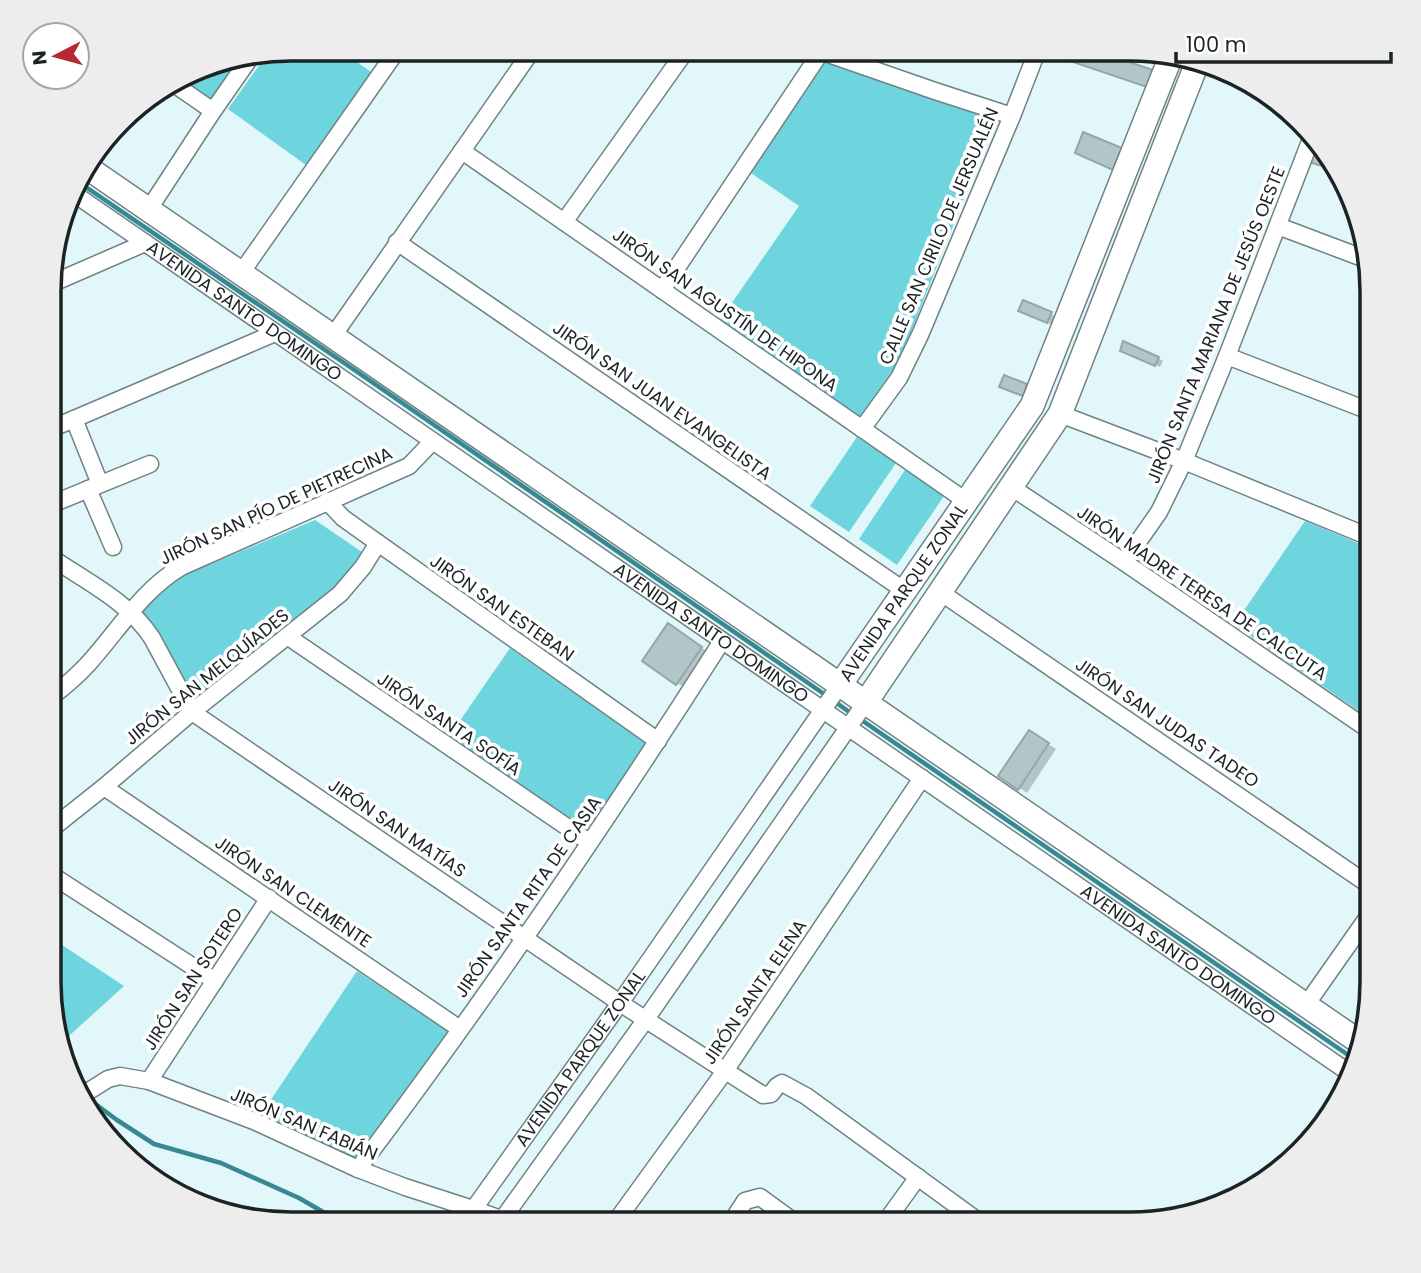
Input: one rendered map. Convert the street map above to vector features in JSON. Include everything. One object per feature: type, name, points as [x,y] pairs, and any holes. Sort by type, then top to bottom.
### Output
[{"type":"main road","name":"AVENIDA PARQUE ZONAL","points":[[840,685],[1032,406],[1167,65]]},
{"type":"main road","name":"AVENIDA PARQUE ZONAL","points":[[866,702],[1060,414],[1194,71]]},
{"type":"main road","points":[[1160,81],[1186,91]]},
{"type":"main road","name":"AVENIDA SANTO DOMINGO","points":[[94,172],[1353,1037]]},
{"type":"street","points":[[241,273],[390,61]]},
{"type":"street","points":[[333,336],[524,61]]},
{"type":"street","points":[[564,222],[678,61]]},
{"type":"street","points":[[662,290],[811,62]]},
{"type":"street","points":[[850,62],[1012,116]]},
{"type":"street","name":"CALLE SAN CIRILO DE JERSUALÉN","points":[[862,429],[899,379],[908,360],[1033,62]]},
{"type":"street","points":[[149,209],[244,67]]},
{"type":"street","points":[[182,89],[213,111]]},
{"type":"street","name":"JIRÓN SANTA MARIANA DE JESÚS OESTE","points":[[1124,562],[1159,512],[1184,461],[1308,147]]},
{"type":"street","name":"JIRÓN SAN AGUSTÍN DE HIPONA","points":[[462,151],[966,501]]},
{"type":"street","name":"AVENIDA SANTO DOMINGO","points":[[81,199],[1343,1068]]},
{"type":"street","points":[[1278,226],[1356,256]]},
{"type":"street","name":"JIRÓN SAN JUAN EVANGELISTA","points":[[397,242],[905,591]]},
{"type":"street","points":[[62,279],[145,243]]},
{"type":"street","points":[[61,424],[275,333]]},
{"type":"street","points":[[1227,356],[1359,407]]},
{"type":"street","points":[[1060,414],[1359,533]]},
{"type":"street","points":[[74,419],[113,547]]},
{"type":"street","name":"JIRÓN SAN PÍO DE PIETRECINA","points":[[62,682],[88,664],[166,575],[410,466],[432,442]]},
{"type":"street","points":[[61,500],[150,464]]},
{"type":"street","name":"JIRÓN MADRE TERESA DE CALCUTA","points":[[1011,487],[1360,724]]},
{"type":"street","name":"JIRÓN SAN ESTEBAN","points":[[327,501],[378,544],[658,741]]},
{"type":"street","name":"JIRÓN SAN MELQUÍADES","points":[[62,821],[327,604],[352,581],[378,544]]},
{"type":"street","name":"JIRÓN SAN MATÍAS","points":[[61,564],[132,613],[145,627],[192,712],[620,1003],[760,1093],[771,1094],[779,1083],[793,1089],[918,1177]]},
{"type":"street","name":"JIRÓN SAN JUDAS TADEO","points":[[940,592],[1360,879]]},
{"type":"street","name":"JIRÓN SANTA SOFÍA","points":[[288,636],[589,842]]},
{"type":"street","name":"JIRÓN SANTA RITA DE CASIA","points":[[358,1168],[422,1084],[524,938],[658,741],[722,641]]},
{"type":"street","name":"AVENIDA PARQUE ZONAL","points":[[471,1212],[620,1003],[840,685]]},
{"type":"street","name":"AVENIDA PARQUE ZONAL","points":[[513,1212],[866,702]]},
{"type":"street","name":"JIRÓN SANTA ELENA","points":[[623,1212],[726,1071],[922,779]]},
{"type":"street","name":"JIRÓN SAN CLEMENTE","points":[[104,787],[460,1030]]},
{"type":"street","points":[[62,882],[215,981]]},
{"type":"street","name":"JIRÓN SAN SOTERO","points":[[149,1082],[269,898]]},
{"type":"street","points":[[1306,1005],[1360,928]]},
{"type":"street","name":"JIRÓN SAN FABIÁN","points":[[89,1091],[108,1079],[120,1076],[149,1082],[264,1125],[405,1187],[480,1212]]},
{"type":"street","points":[[893,1211],[918,1177],[965,1211]]},
{"type":"street","points":[[738,1211],[745,1201],[760,1197],[780,1211]]},
{"type":"shaded area","points":[[356,61],[371,72],[306,165],[228,109],[261,63]]},
{"type":"shaded area","points":[[822,62],[995,120],[909,337],[895,367],[860,417],[720,320],[799,206],[748,171]]},
{"type":"shaded area","points":[[233,69],[211,101],[189,86]]},
{"type":"shaded area","points":[[857,437],[896,463],[849,532],[810,506]]},
{"type":"shaded area","points":[[905,470],[944,496],[897,565],[859,539]]},
{"type":"shaded area","points":[[315,520],[365,554],[342,583],[195,705],[165,645],[142,612],[164,589],[185,575]]},
{"type":"shaded area","points":[[1305,521],[1359,544],[1360,711],[1234,625]]},
{"type":"shaded area","points":[[510,648],[648,745],[586,834],[448,738]]},
{"type":"shaded area","points":[[62,945],[124,986],[68,1037],[62,997]]},
{"type":"shaded area","points":[[357,971],[449,1032],[357,1164],[258,1119]]},
{"type":"building","points":[[1073,62],[1129,62],[1156,71],[1150,88]]},
{"type":"building","points":[[1083,132],[1122,148],[1113,170],[1075,153]]},
{"type":"building","points":[[1312,153],[1323,166],[1309,162]]},
{"type":"building","points":[[1023,300],[1052,312],[1047,323],[1018,311]]},
{"type":"building","points":[[1123,341],[1159,357],[1155,366],[1120,351]]},
{"type":"building","points":[[1004,375],[1027,384],[1023,396],[999,387]]},
{"type":"building","points":[[668,623],[702,647],[676,685],[642,661]]},
{"type":"building","points":[[1029,730],[1049,743],[1018,790],[998,776]]},
{"type":"waterway","points":[[86,187],[827,696]]},
{"type":"waterway","points":[[834,701],[852,714]]},
{"type":"waterway","points":[[860,719],[1348,1055]]},
{"type":"waterway","points":[[98,1106],[154,1144],[221,1163],[299,1198],[323,1212]]}]
